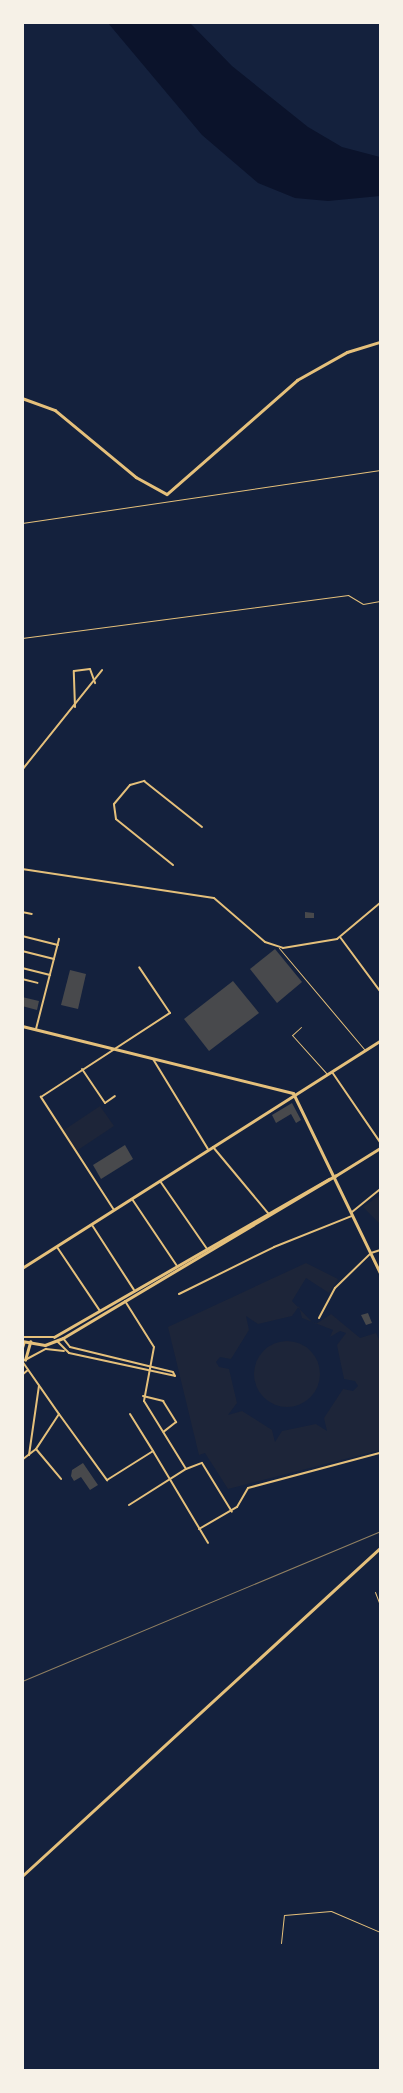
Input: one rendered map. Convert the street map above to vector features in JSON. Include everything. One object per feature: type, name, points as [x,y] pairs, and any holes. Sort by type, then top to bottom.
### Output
[{"type":"main road","points":[[22,1026],[295,1094],[380,1273]]},
{"type":"main road","points":[[335,1176],[380,1148]]},
{"type":"main road","points":[[22,1876],[380,1548]]},
{"type":"street","points":[[22,398],[55,410],[136,477],[167,494],[297,380],[347,352],[380,342]]},
{"type":"street","points":[[75,707],[74,671],[90,669],[95,683]]},
{"type":"street","points":[[22,770],[95,683],[102,670]]},
{"type":"street","points":[[173,865],[116,819],[114,804],[130,785],[144,780],[202,827]]},
{"type":"street","points":[[22,869],[214,898],[266,942],[279,947],[340,936],[380,903]]},
{"type":"street","points":[[22,912],[32,914]]},
{"type":"street","points":[[22,936],[58,945]]},
{"type":"street","points":[[340,936],[380,991]]},
{"type":"street","points":[[36,1029],[59,940]]},
{"type":"street","points":[[22,951],[54,959]]},
{"type":"street","points":[[114,1211],[41,1096],[170,1013],[139,967]]},
{"type":"street","points":[[22,968],[50,974]]},
{"type":"street","points":[[22,979],[38,983]]},
{"type":"street","points":[[22,1268],[380,1041]]},
{"type":"street","points":[[152,1057],[209,1150]]},
{"type":"street","points":[[82,1069],[105,1103],[115,1096]]},
{"type":"street","points":[[332,1072],[380,1142]]},
{"type":"street","points":[[214,1147],[268,1213]]},
{"type":"street","points":[[22,1337],[30,1339],[57,1336],[335,1176]]},
{"type":"street","points":[[22,1351],[24,1342],[29,1343],[63,1338],[335,1176]]},
{"type":"street","points":[[160,1181],[207,1249]]},
{"type":"street","points":[[179,1294],[274,1247],[352,1214],[380,1189]]},
{"type":"street","points":[[132,1200],[177,1266]]},
{"type":"street","points":[[92,1225],[135,1291]]},
{"type":"street","points":[[57,1247],[100,1311]]},
{"type":"street","points":[[320,1318],[335,1288],[371,1253],[380,1250]]},
{"type":"street","points":[[125,1301],[154,1347],[143,1396],[186,1469]]},
{"type":"street","points":[[57,1336],[65,1351]]},
{"type":"street","points":[[23,1361],[46,1349],[65,1351],[172,1378],[175,1375],[149,1366],[70,1347],[63,1338]]},
{"type":"street","points":[[30,1339],[23,1361],[107,1480],[153,1451]]},
{"type":"street","points":[[22,1375],[28,1370]]},
{"type":"street","points":[[29,1455],[39,1384]]},
{"type":"street","points":[[143,1396],[163,1401],[176,1422],[163,1432]]},
{"type":"street","points":[[22,1460],[36,1449],[59,1414]]},
{"type":"street","points":[[130,1414],[208,1543]]},
{"type":"street","points":[[36,1449],[61,1479]]},
{"type":"street","points":[[199,1529],[232,1512],[248,1488],[380,1453]]},
{"type":"street","points":[[129,1505],[186,1469],[202,1463],[232,1512]]},
{"type":"street","points":[[22,1527],[22,1532]]},
{"type":"lane","points":[[22,523],[380,470]]},
{"type":"lane","points":[[22,638],[348,595],[362,604],[380,601]]},
{"type":"lane","points":[[279,947],[366,1051]]},
{"type":"lane","points":[[301,1027],[292,1035],[327,1075]]},
{"type":"lane","points":[[375,1592],[380,1605]]},
{"type":"lane","points":[[281,1943],[284,1915],[331,1911],[380,1932]]},
{"type":"shaded area","points":[[108,23],[190,23],[232,66],[308,127],[342,147],[380,157],[380,196],[328,201],[295,198],[258,183],[202,135]]},
{"type":"shaded area","points":[[100,1106],[114,1126],[75,1152],[61,1132]]},
{"type":"shaded area","points":[[380,1195],[380,1224],[363,1207]]},
{"type":"shaded area","points":[[306,1263],[338,1279],[329,1293],[306,1278],[292,1301],[298,1307],[292,1316],[258,1324],[246,1316],[249,1330],[231,1359],[220,1357],[216,1362],[219,1367],[229,1369],[237,1403],[228,1415],[242,1411],[272,1430],[275,1442],[282,1431],[316,1424],[327,1431],[324,1418],[343,1389],[353,1391],[358,1386],[355,1381],[344,1379],[337,1345],[346,1333],[340,1331],[330,1337],[333,1330],[317,1324],[331,1314],[360,1338],[376,1333],[380,1342],[380,1450],[228,1489],[205,1453],[199,1455],[168,1327]]},
{"type":"shaded area","points":[[300,1309],[312,1322],[302,1318]]},
{"type":"shaded area","points":[[287,1341],[300,1344],[310,1351],[317,1361],[320,1374],[317,1387],[310,1397],[300,1404],[287,1407],[274,1404],[264,1397],[257,1387],[254,1374],[257,1361],[264,1351],[274,1344]]},
{"type":"building","points":[[305,912],[314,913],[314,918],[305,918]]},
{"type":"building","points":[[275,949],[302,982],[277,1003],[250,969]]},
{"type":"building","points":[[70,970],[86,974],[78,1009],[61,1005]]},
{"type":"building","points":[[233,981],[259,1013],[209,1051],[184,1019]]},
{"type":"building","points":[[22,997],[39,1001],[37,1010],[22,1006]]},
{"type":"building","points":[[292,1103],[301,1120],[296,1123],[291,1114],[276,1123],[272,1115]]},
{"type":"building","points":[[125,1145],[133,1159],[101,1179],[93,1165]]},
{"type":"building","points":[[368,1313],[372,1323],[366,1325],[361,1315]]},
{"type":"building","points":[[83,1463],[98,1485],[90,1490],[81,1477],[74,1481],[71,1476],[72,1470]]},
{"type":"railway","points":[[22,1681],[380,1531]]}]
